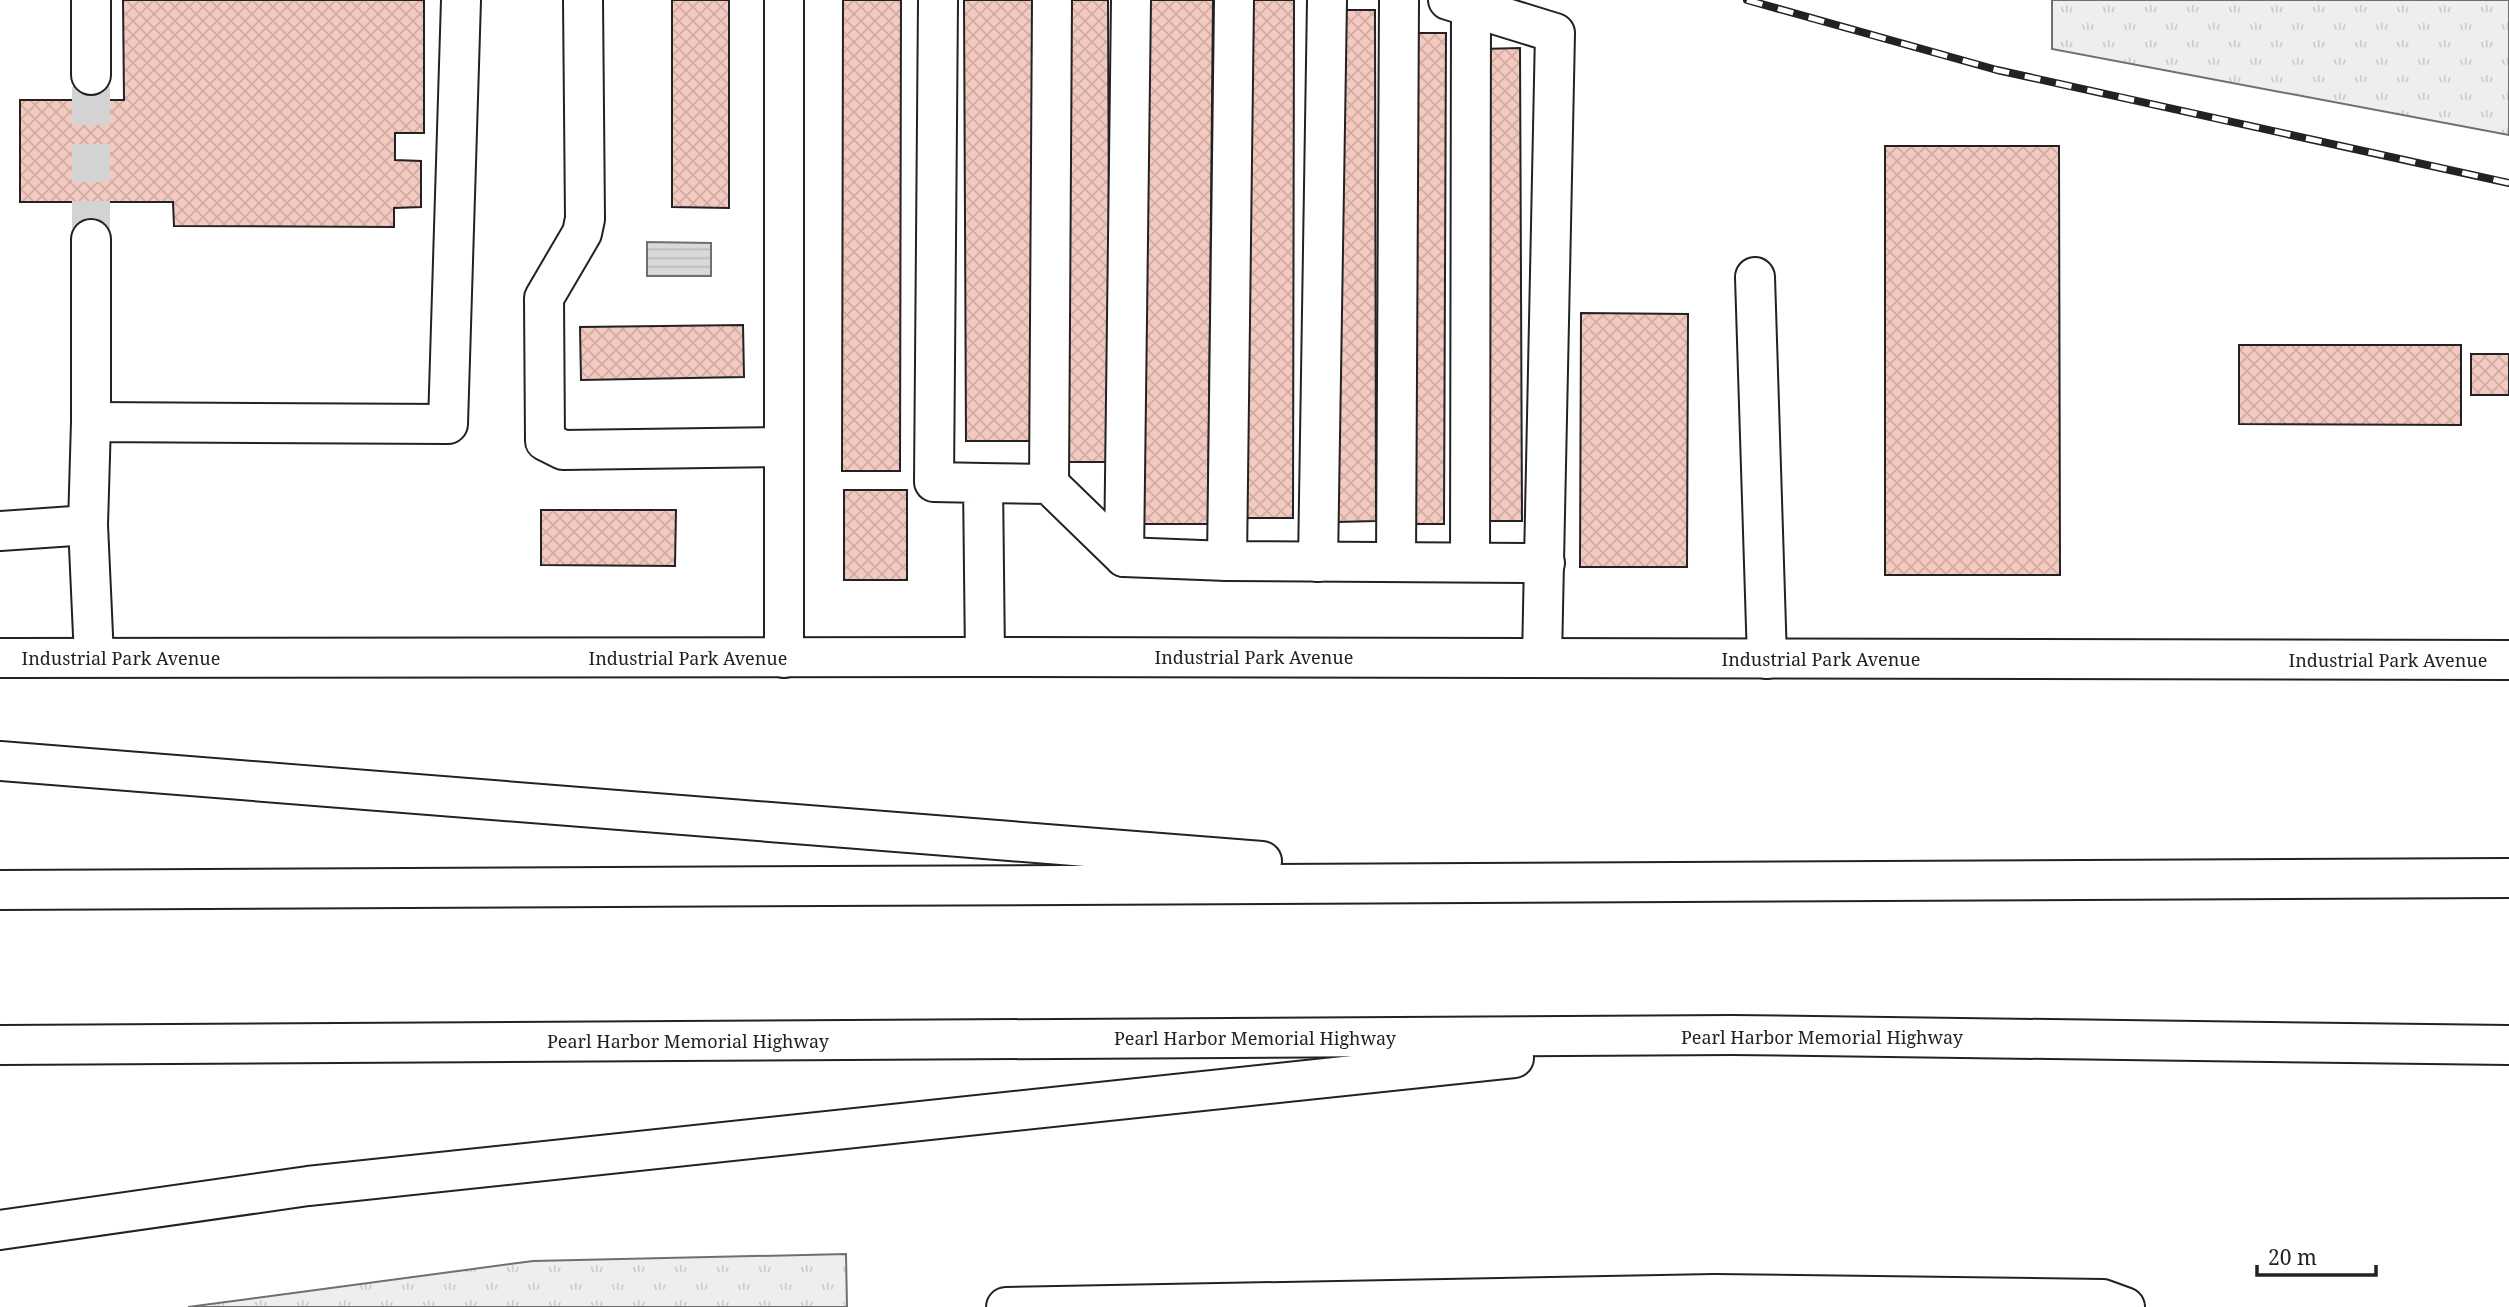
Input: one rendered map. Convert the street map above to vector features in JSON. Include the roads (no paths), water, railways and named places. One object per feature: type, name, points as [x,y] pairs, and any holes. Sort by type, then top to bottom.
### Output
[{"type":"main road","points":[[91,0],[91,75]]},
{"type":"main road","points":[[91,422],[449,424],[461,0]]},
{"type":"main road","points":[[583,0],[585,219],[582,233],[544,298],[545,441],[563,450],[784,447]]},
{"type":"main road","points":[[784,0],[784,658]]},
{"type":"main road","points":[[937,0],[934,482],[1049,484],[1124,557],[1227,561],[1545,563]]},
{"type":"main road","points":[[1049,484],[1052,0]]},
{"type":"main road","points":[[1124,557],[1130,0]]},
{"type":"main road","points":[[1227,561],[1234,0]]},
{"type":"main road","points":[[1318,562],[1327,0]]},
{"type":"main road","points":[[1396,562],[1399,0]]},
{"type":"main road","points":[[1469,562],[1460,3],[1555,33],[1542,658]]},
{"type":"main road","points":[[91,239],[88,525],[94,657]]},
{"type":"main road","points":[[1755,277],[1767,659]]},
{"type":"main road","points":[[983,483],[985,657]]},
{"type":"main road","points":[[0,531],[88,525]]},
{"type":"main road","name":"Industrial Park Avenue","points":[[0,658],[2509,660]]},
{"type":"main road","points":[[0,761],[1529,883]]},
{"type":"main road","points":[[0,890],[2509,878]]},
{"type":"main road","points":[[0,1230],[308,1186],[1732,1035]]},
{"type":"main road","name":"Pearl Harbor Memorial Highway","points":[[0,1045],[1732,1035],[2509,1045]]},
{"type":"main road","points":[[0,1059],[193,1044]]},
{"type":"main road","points":[[1006,1307],[2102,1299],[2125,1307]]},
{"type":"tunnel","points":[[91,75],[91,239]]},
{"type":"railway","points":[[1747,0],[1997,70],[2509,183]]}]
